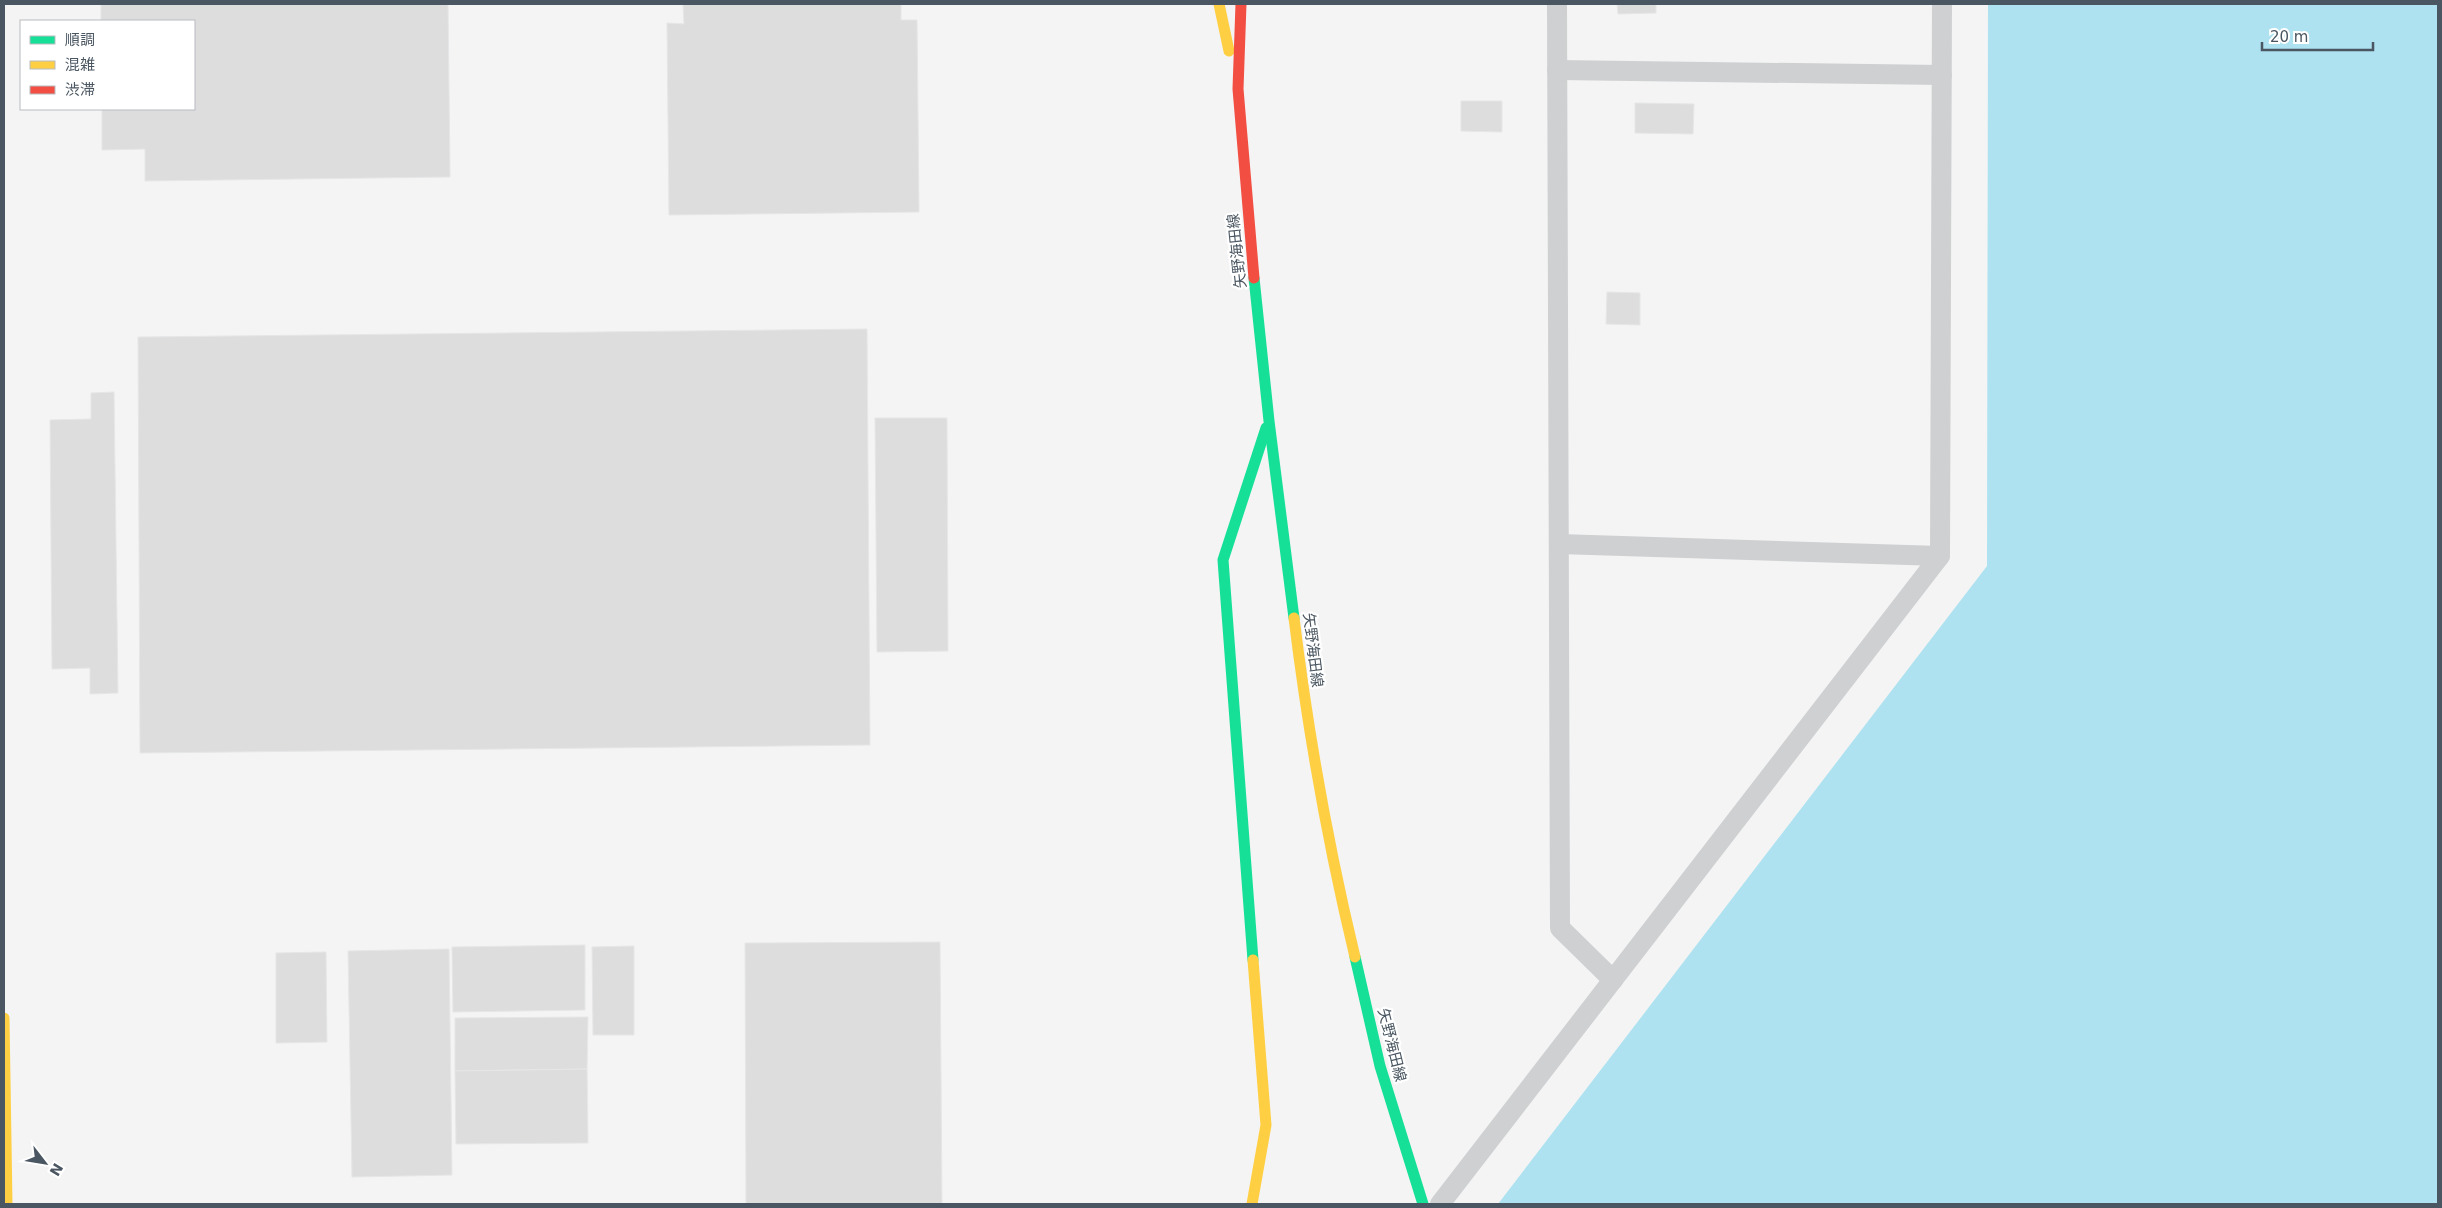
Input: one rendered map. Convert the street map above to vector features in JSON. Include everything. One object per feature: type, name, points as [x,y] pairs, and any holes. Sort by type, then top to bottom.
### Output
[{"type":"main road","name":"矢野海田線","points":[[1219,4],[1238,89]]},
{"type":"main road","name":"矢野海田線","points":[[1241,4],[1238,89],[1268,421],[1307,722],[1341,899],[1380,1066],[1423,1204]]},
{"type":"main road","points":[[1252,1204],[1266,1125],[1223,560],[1268,421]]},
{"type":"main road","points":[[4,1018],[7,1204]]},
{"type":"lane","points":[[1557,4],[1560,928],[1613,980]]},
{"type":"lane","points":[[1440,1204],[1940,556],[1942,4]]},
{"type":"lane","points":[[1557,70],[1942,76]]},
{"type":"lane","points":[[1559,544],[1940,556]]},
{"type":"water","points":[[1988,4],[2438,4],[2438,1204],[1498,1204],[1987,566]]},
{"type":"building","points":[[101,4],[448,4],[450,177],[145,181],[145,149],[102,150],[102,110],[195,110],[195,20],[101,20]]},
{"type":"building","points":[[683,4],[901,4],[901,20],[917,20],[919,212],[669,215],[667,23],[684,24]]},
{"type":"building","points":[[1617,4],[1656,4],[1656,13],[1618,14]]},
{"type":"building","points":[[1461,101],[1502,101],[1502,132],[1461,131]]},
{"type":"building","points":[[1635,103],[1694,104],[1693,134],[1635,133]]},
{"type":"building","points":[[1607,292],[1640,293],[1640,325],[1606,324]]},
{"type":"building","points":[[867,329],[870,745],[140,753],[138,337]]},
{"type":"building","points":[[114,392],[118,693],[90,694],[90,668],[52,669],[50,420],[91,419],[91,393]]},
{"type":"building","points":[[875,418],[947,418],[948,651],[877,652]]},
{"type":"building","points":[[940,942],[942,1204],[746,1204],[745,943]]},
{"type":"building","points":[[585,945],[585,1010],[453,1012],[452,947]]},
{"type":"building","points":[[634,946],[634,1035],[593,1035],[592,947]]},
{"type":"building","points":[[449,949],[452,1175],[352,1177],[348,951]]},
{"type":"building","points":[[326,952],[327,1042],[276,1043],[276,953]]},
{"type":"building","points":[[588,1017],[587,1069],[455,1071],[455,1018]]},
{"type":"building","points":[[587,1069],[588,1143],[456,1144],[455,1071]]},
{"type":"traffic: fast","points":[[1254,278],[1269,421],[1294,618]]},
{"type":"traffic: fast","points":[[1253,960],[1223,560],[1266,428]]},
{"type":"traffic: fast","points":[[1355,957],[1380,1066],[1423,1204]]},
{"type":"traffic: slow","points":[[1219,4],[1229,51]]},
{"type":"traffic: slow","points":[[1294,618],[1320,788],[1336,873],[1355,957]]},
{"type":"traffic: slow","points":[[1252,1204],[1266,1125],[1253,960]]},
{"type":"traffic: slow","points":[[4,1018],[7,1204]]},
{"type":"traffic: jam","points":[[1241,4],[1238,89],[1254,278]]}]
